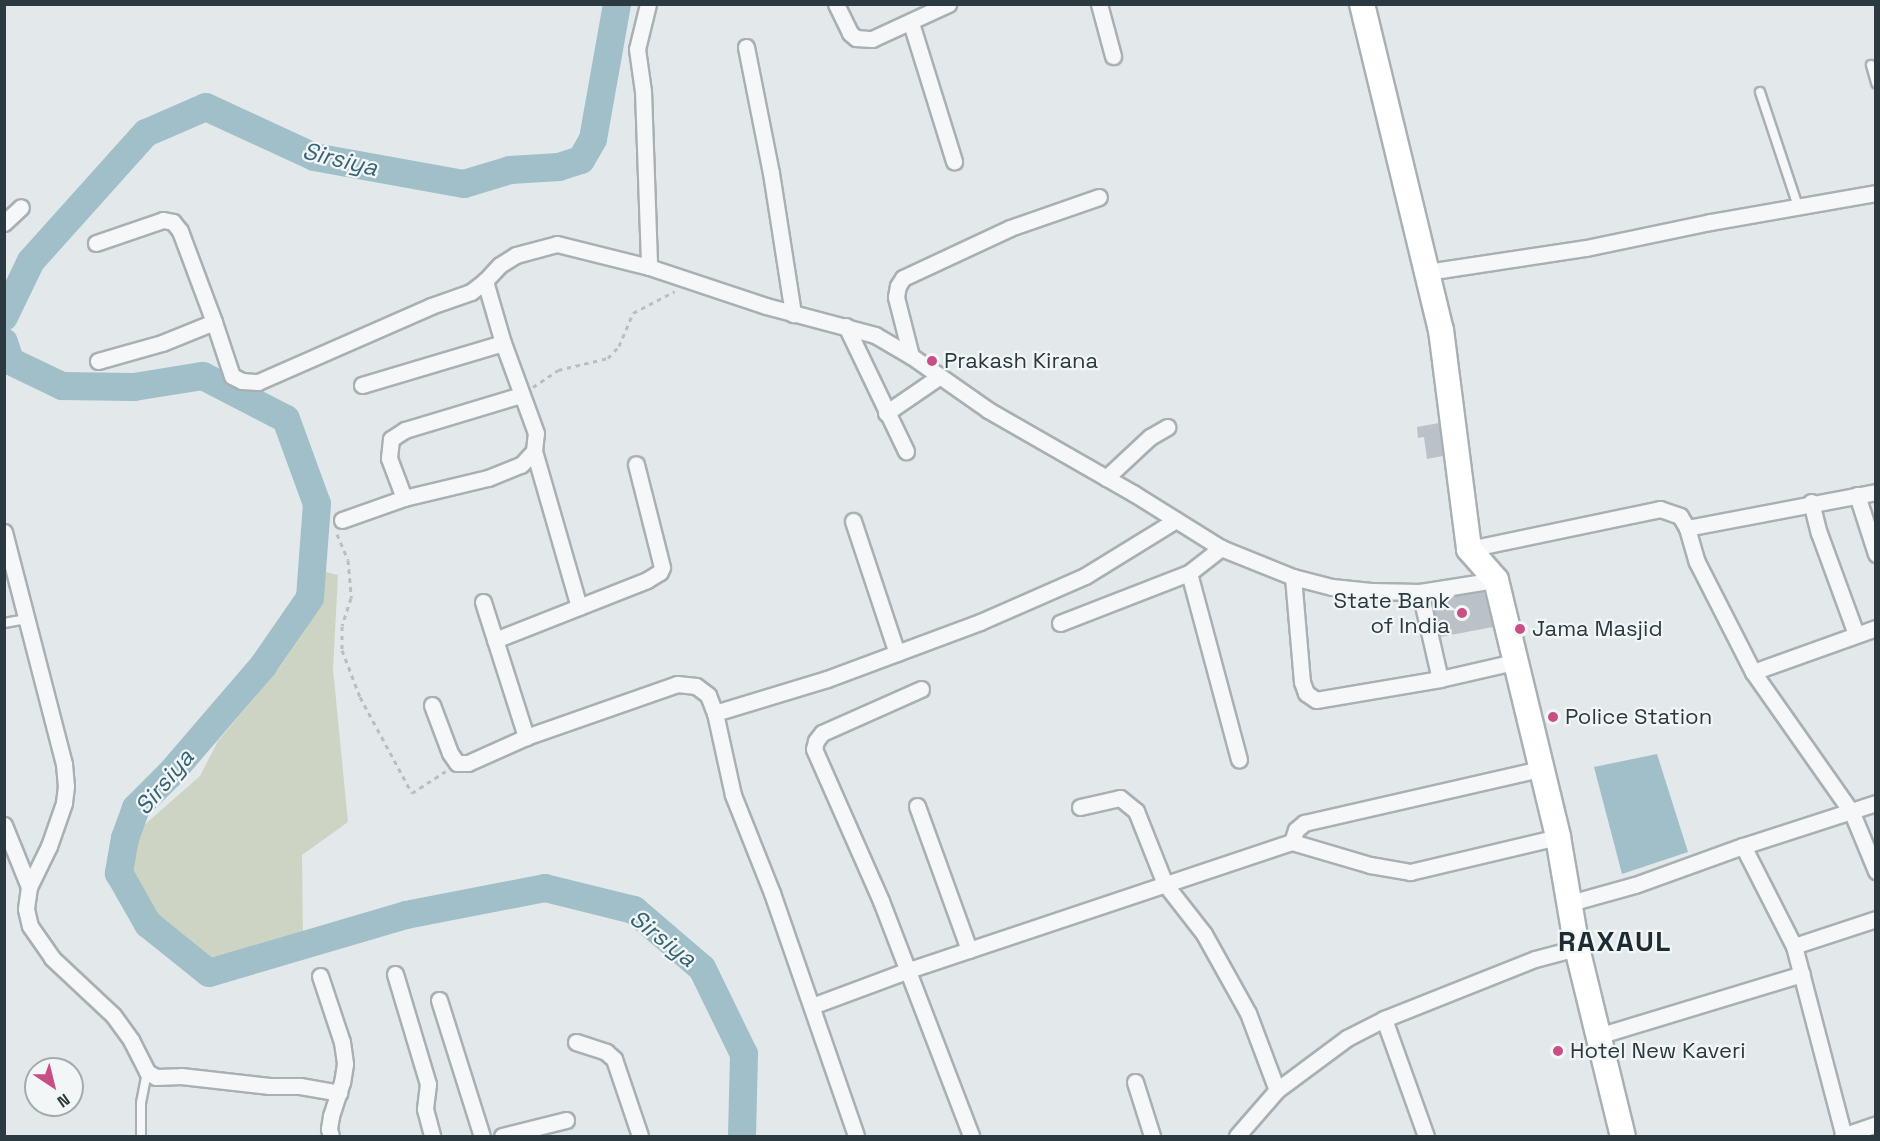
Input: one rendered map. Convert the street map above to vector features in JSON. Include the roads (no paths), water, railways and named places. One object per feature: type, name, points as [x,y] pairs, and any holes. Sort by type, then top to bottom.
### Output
[{"type":"main road","points":[[1362,4],[1441,330],[1469,549],[1496,580],[1539,769],[1558,837],[1576,948],[1623,1137]]},
{"type":"street","points":[[648,4],[637,49],[643,91],[649,267]]},
{"type":"street","points":[[836,4],[849,33],[856,38],[872,39],[948,4]]},
{"type":"street","points":[[1099,4],[1113,56]]},
{"type":"street","points":[[911,23],[954,162]]},
{"type":"street","points":[[746,47],[771,173],[793,314]]},
{"type":"street","points":[[1427,272],[1586,248],[1875,193]]},
{"type":"street","points":[[911,356],[896,297],[898,286],[903,278],[1010,228],[1099,196]]},
{"type":"street","points":[[4,223],[21,207]]},
{"type":"street","points":[[96,243],[163,219],[173,222],[180,231],[232,376],[242,381],[258,382],[431,306],[471,292],[500,265],[516,255],[557,244],[649,267],[684,281],[793,314],[875,334],[911,356],[988,410],[1221,548],[1293,577],[1352,589],[1420,591],[1496,580]]},
{"type":"street","points":[[485,281],[502,343],[536,433],[534,451],[579,607]]},
{"type":"street","points":[[98,361],[162,343],[214,322]]},
{"type":"street","points":[[846,326],[906,451]]},
{"type":"street","points":[[362,385],[502,343]]},
{"type":"street","points":[[886,413],[940,376]]},
{"type":"street","points":[[404,498],[389,458],[391,439],[405,430],[521,395]]},
{"type":"street","points":[[1106,478],[1150,437],[1167,427]]},
{"type":"street","points":[[342,519],[404,498],[488,478],[521,465],[534,451]]},
{"type":"street","points":[[495,640],[646,580],[660,572],[662,567],[636,464]]},
{"type":"street","points":[[1687,528],[1811,502],[1875,492]]},
{"type":"street","points":[[1857,495],[1875,554]]},
{"type":"street","points":[[1811,502],[1819,533],[1857,634]]},
{"type":"street","points":[[1469,549],[1660,509],[1680,516],[1687,528],[1697,562],[1753,672],[1852,813],[1875,871]]},
{"type":"street","points":[[854,520],[897,653]]},
{"type":"street","points":[[715,713],[827,679],[980,622],[1084,576],[1176,520]]},
{"type":"street","points":[[4,532],[64,764],[66,786],[64,803],[49,846],[29,887],[26,909],[30,926],[52,958],[113,1015],[131,1040],[147,1072],[156,1077],[181,1076],[258,1085],[300,1086],[339,1093]]},
{"type":"street","points":[[1060,622],[1189,573],[1221,548]]},
{"type":"street","points":[[1189,573],[1239,759]]},
{"type":"street","points":[[1293,577],[1302,682],[1311,698],[1316,700],[1440,679],[1514,662]]},
{"type":"street","points":[[1420,591],[1440,679]]},
{"type":"street","points":[[483,602],[526,737]]},
{"type":"street","points":[[1753,672],[1875,628]]},
{"type":"street","points":[[432,705],[450,753],[457,764],[468,763],[526,737],[677,684],[696,687],[708,695],[715,713],[733,795],[812,1006],[856,1137]]},
{"type":"street","points":[[921,689],[822,733],[816,741],[814,750],[881,901],[971,1137]]},
{"type":"street","points":[[1292,842],[1296,830],[1304,823],[1539,769]]},
{"type":"street","points":[[1080,807],[1119,798],[1128,802],[1136,811],[1165,885],[1204,934],[1248,1013],[1277,1090]]},
{"type":"street","points":[[1570,903],[1635,885],[1743,846],[1852,813],[1875,803]]},
{"type":"street","points":[[917,806],[969,950]]},
{"type":"street","points":[[4,825],[29,887]]},
{"type":"street","points":[[812,1006],[906,971],[1292,842],[1370,865],[1410,872],[1558,837]]},
{"type":"street","points":[[1743,846],[1794,946],[1843,1136],[1875,1124]]},
{"type":"street","points":[[1794,946],[1875,919]]},
{"type":"street","points":[[1237,1137],[1277,1090],[1347,1038],[1384,1019],[1535,959],[1576,948]]},
{"type":"street","points":[[395,974],[428,1084],[425,1109],[432,1137]]},
{"type":"street","points":[[1598,1036],[1802,974]]},
{"type":"street","points":[[320,976],[342,1041],[345,1064],[329,1129],[331,1137]]},
{"type":"street","points":[[439,1000],[482,1137]]},
{"type":"street","points":[[1384,1019],[1426,1137]]},
{"type":"street","points":[[576,1042],[606,1052],[614,1059],[640,1137]]},
{"type":"street","points":[[1135,1082],[1152,1137]]},
{"type":"street","points":[[502,1137],[566,1120]]},
{"type":"lane","points":[[1870,65],[1875,83]]},
{"type":"lane","points":[[1760,92],[1798,206]]},
{"type":"lane","points":[[4,623],[28,619]]},
{"type":"lane","points":[[141,1137],[141,1103],[147,1072]]},
{"type":"water","points":[[1657,754],[1688,852],[1622,874],[1594,767]]},
{"type":"waterway","name":"Sirsiya","points":[[4,317],[31,261],[146,133],[206,107],[314,157],[464,184],[510,170],[559,167],[581,160],[593,139],[617,4]]},
{"type":"waterway","name":"Sirsiya","points":[[4,342],[10,361],[62,386],[134,387],[203,376],[286,419],[317,504],[310,598],[263,666],[170,774],[136,808],[125,838],[119,873],[148,924],[209,973],[406,915],[545,888],[634,910],[702,968],[744,1054],[742,1136]]},
{"type":"place","name":"Prakash Kirana","points":[[932,361]]},
{"type":"place","name":"State Bank of India","points":[[1462,613]]},
{"type":"place","name":"Jama Masjid","points":[[1520,629]]},
{"type":"place","name":"Police Station","points":[[1553,717]]},
{"type":"place","name":"Hotel New Kaveri","points":[[1558,1051]]},
{"type":"district","name":"RAXAUL","points":[[1615,941]]}]
